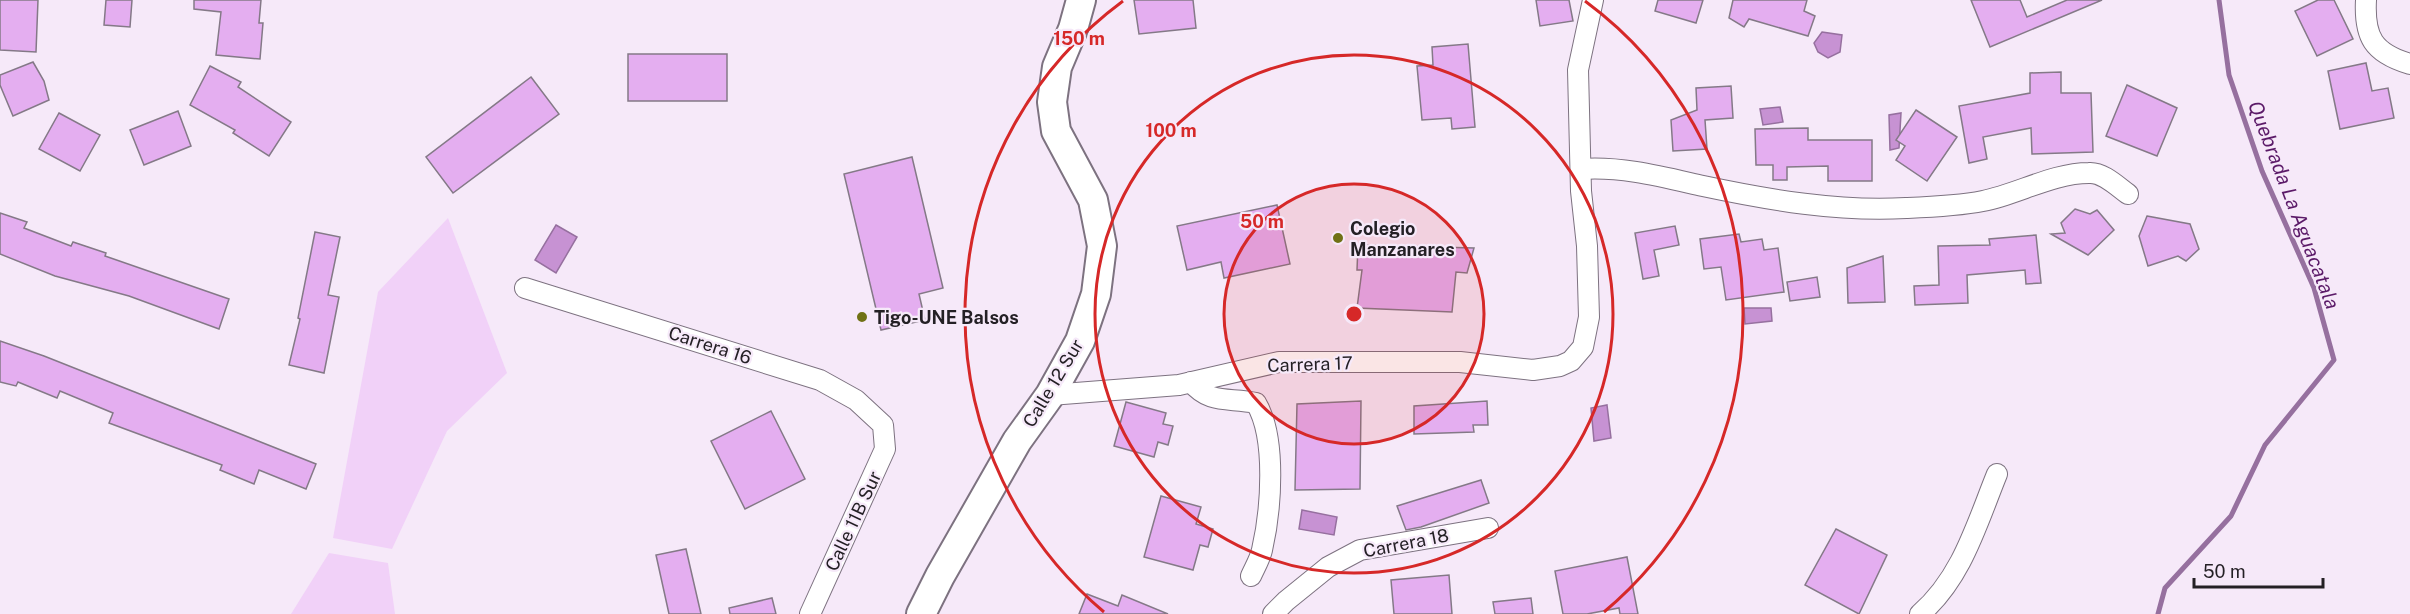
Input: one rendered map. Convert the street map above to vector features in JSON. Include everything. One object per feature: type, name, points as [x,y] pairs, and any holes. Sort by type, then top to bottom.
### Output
[{"type":"main road","name":"Calle 12 Sur","points":[[921,614],[940,576],[1017,441],[1050,395],[1080,341],[1096,294],[1102,246],[1093,200],[1056,131],[1052,102],[1057,67],[1073,29],[1081,0]]},
{"type":"street","points":[[2366,0],[2365,22],[2373,42],[2390,58],[2410,64]]},
{"type":"street","points":[[1589,4],[1578,70],[1581,169],[1597,168],[1667,177],[1756,196],[1855,208],[1904,208],[1983,201],[2068,175],[2091,172],[2110,180],[2128,194]]},
{"type":"street","name":"Carrera 17","points":[[1050,395],[1191,382],[1279,362],[1460,362],[1533,370],[1560,366],[1570,361],[1583,347],[1589,317],[1587,246],[1581,169]]},
{"type":"street","name":"Carrera 16","points":[[525,288],[820,380],[856,400],[883,425]]},
{"type":"street","points":[[1191,382],[1200,393],[1214,399],[1237,399],[1256,403],[1262,413],[1270,458],[1269,505],[1262,552],[1251,576]]},
{"type":"street","name":"Calle 11B Sur","points":[[810,614],[885,449],[883,425]]},
{"type":"street","points":[[1920,614],[1952,577],[1997,474]]},
{"type":"street","name":"Carrera 18","points":[[1273,614],[1328,567],[1360,550],[1488,528]]},
{"type":"shaded area","points":[[1822,32],[1842,35],[1840,52],[1828,58],[1818,52],[1814,43]]},
{"type":"shaded area","points":[[1780,107],[1783,122],[1763,125],[1760,109]]},
{"type":"shaded area","points":[[1901,113],[1899,148],[1890,150],[1889,115]]},
{"type":"shaded area","points":[[448,218],[507,373],[447,431],[392,549],[333,538],[378,292]]},
{"type":"shaded area","points":[[556,225],[577,237],[556,273],[535,260]]},
{"type":"shaded area","points":[[1744,308],[1771,308],[1772,321],[1745,324]]},
{"type":"shaded area","points":[[1607,405],[1611,438],[1594,441],[1591,408]]},
{"type":"shaded area","points":[[1302,510],[1337,517],[1334,535],[1299,529]]},
{"type":"shaded area","points":[[329,553],[388,563],[395,614],[291,614]]},
{"type":"building","points":[[0,0],[38,0],[36,52],[0,50]]},
{"type":"building","points":[[106,0],[132,0],[130,27],[104,25]]},
{"type":"building","points":[[194,0],[261,0],[259,23],[263,23],[260,59],[216,55],[221,12],[194,9]]},
{"type":"building","points":[[1134,0],[1193,0],[1196,28],[1139,34]]},
{"type":"building","points":[[1536,0],[1569,0],[1573,21],[1540,26]]},
{"type":"building","points":[[1658,0],[1703,0],[1696,23],[1655,11]]},
{"type":"building","points":[[1733,0],[1807,0],[1804,11],[1815,16],[1808,36],[1749,19],[1744,27],[1729,18]]},
{"type":"building","points":[[1971,0],[2020,0],[2027,17],[2067,0],[2102,0],[1990,47]]},
{"type":"building","points":[[2318,0],[2334,0],[2353,39],[2317,56],[2295,11]]},
{"type":"building","points":[[1468,44],[1475,127],[1452,129],[1451,118],[1422,120],[1417,66],[1433,65],[1432,47]]},
{"type":"building","points":[[628,54],[727,54],[727,101],[628,101]]},
{"type":"building","points":[[33,62],[44,81],[49,100],[13,116],[0,85],[0,75]]},
{"type":"building","points":[[2366,63],[2372,91],[2388,88],[2394,118],[2340,129],[2328,71]]},
{"type":"building","points":[[210,66],[241,82],[238,87],[291,122],[269,156],[233,133],[235,130],[190,105]]},
{"type":"building","points":[[2061,72],[2061,93],[2091,93],[2093,152],[2032,154],[2031,128],[1983,137],[1987,159],[1969,163],[1959,106],[2030,93],[2030,73]]},
{"type":"building","points":[[531,77],[559,114],[453,193],[426,157]]},
{"type":"building","points":[[2127,85],[2177,108],[2157,156],[2106,136]]},
{"type":"building","points":[[1731,86],[1733,118],[1705,120],[1707,149],[1673,151],[1671,120],[1697,110],[1696,88]]},
{"type":"building","points":[[1916,110],[1957,137],[1927,181],[1896,160],[1905,146],[1896,140]]},
{"type":"building","points":[[178,111],[191,146],[144,165],[130,130]]},
{"type":"building","points":[[59,113],[100,135],[80,171],[39,149]]},
{"type":"building","points":[[1808,128],[1808,140],[1872,140],[1872,181],[1828,181],[1828,166],[1787,167],[1787,180],[1773,180],[1773,165],[1756,165],[1755,129]]},
{"type":"building","points":[[912,157],[943,288],[919,294],[925,320],[881,330],[844,174]]},
{"type":"building","points":[[1277,205],[1290,264],[1224,278],[1221,262],[1187,270],[1177,226]]},
{"type":"building","points":[[2075,209],[2090,214],[2097,210],[2114,230],[2088,255],[2051,234],[2065,233],[2061,223]]},
{"type":"building","points":[[0,213],[27,222],[24,228],[71,246],[73,242],[106,253],[105,256],[229,299],[219,329],[129,296],[55,276],[0,254]]},
{"type":"building","points":[[2147,216],[2190,224],[2199,249],[2186,261],[2178,256],[2148,266],[2139,236]]},
{"type":"building","points":[[1675,226],[1679,245],[1654,250],[1659,276],[1643,279],[1635,233]]},
{"type":"building","points":[[315,232],[340,237],[328,295],[339,297],[324,373],[289,365],[300,319],[298,318]]},
{"type":"building","points":[[1739,234],[1741,242],[1762,239],[1764,250],[1778,248],[1784,292],[1726,300],[1721,267],[1704,269],[1700,239]]},
{"type":"building","points":[[2036,235],[2041,283],[2026,284],[2025,270],[1967,275],[1968,303],[1915,305],[1914,286],[1939,285],[1938,246],[1990,245],[1989,239]]},
{"type":"building","points":[[1358,245],[1474,248],[1467,273],[1456,272],[1452,312],[1357,308],[1362,270],[1357,270]]},
{"type":"building","points":[[1883,256],[1885,302],[1848,303],[1847,268]]},
{"type":"building","points":[[1817,277],[1820,297],[1790,301],[1787,282]]},
{"type":"building","points":[[0,341],[44,356],[316,464],[306,489],[259,470],[254,484],[220,470],[222,465],[109,423],[113,413],[60,391],[57,398],[18,382],[16,386],[0,382]]},
{"type":"building","points":[[1361,401],[1360,489],[1295,490],[1297,404]]},
{"type":"building","points":[[1487,401],[1488,425],[1473,425],[1474,432],[1414,434],[1414,406]]},
{"type":"building","points":[[1126,402],[1166,413],[1163,424],[1173,426],[1168,445],[1158,442],[1154,457],[1114,446]]},
{"type":"building","points":[[771,411],[805,479],[745,509],[711,441]]},
{"type":"building","points":[[1481,480],[1489,503],[1406,530],[1397,506]]},
{"type":"building","points":[[1161,496],[1201,507],[1196,524],[1213,529],[1208,547],[1200,545],[1193,570],[1144,557]]},
{"type":"building","points":[[1836,529],[1887,555],[1859,614],[1805,585]]},
{"type":"building","points":[[686,549],[701,614],[669,614],[656,555]]},
{"type":"building","points":[[1627,557],[1638,614],[1620,614],[1619,608],[1587,614],[1563,614],[1555,571]]},
{"type":"building","points":[[1449,575],[1452,614],[1394,614],[1391,580]]},
{"type":"building","points":[[1087,594],[1118,606],[1122,595],[1168,614],[1079,614]]},
{"type":"building","points":[[772,598],[776,614],[730,614],[729,608]]},
{"type":"building","points":[[1531,598],[1533,614],[1495,614],[1493,602]]},
{"type":"waterway","name":"Quebrada La Aguacatala","points":[[2158,614],[2165,588],[2231,516],[2265,445],[2334,360],[2314,288],[2262,171],[2229,75],[2219,0]]},
{"type":"place","name":"Colegio Manzanares","points":[[1338,238]]},
{"type":"place","name":"Tigo-UNE Balsos","points":[[862,317]]}]
